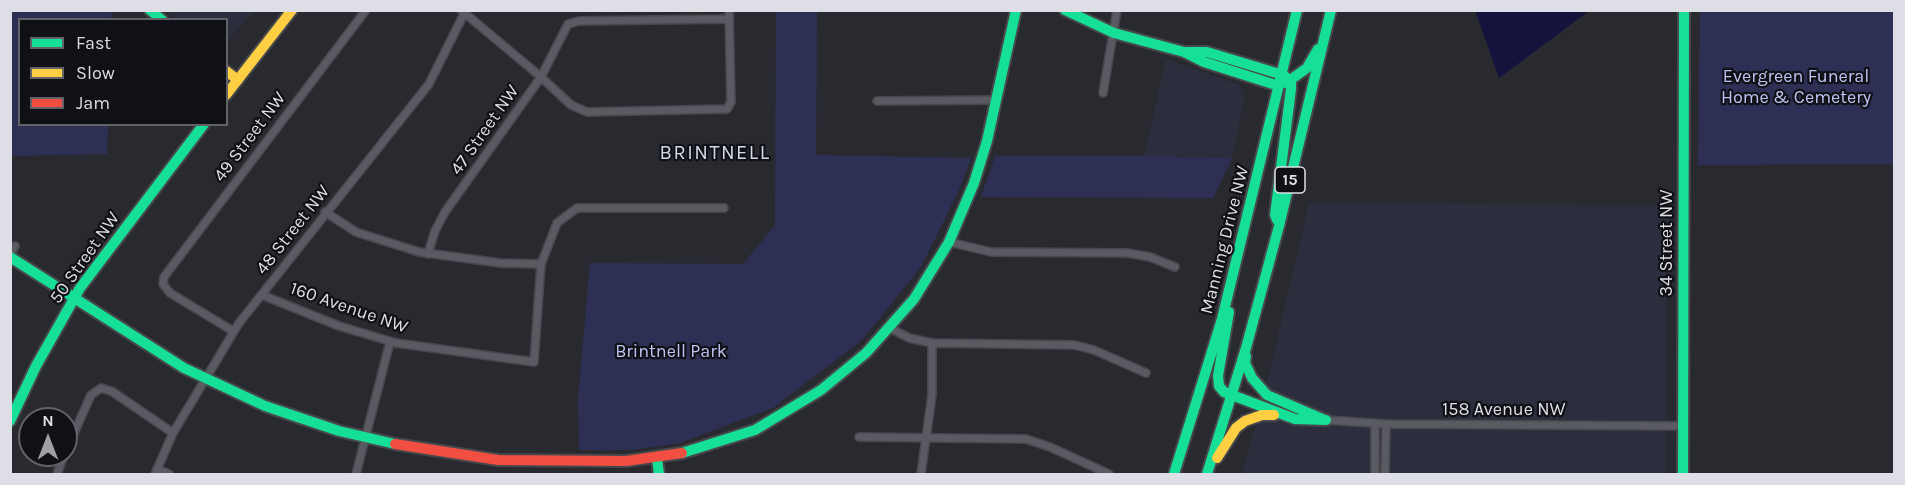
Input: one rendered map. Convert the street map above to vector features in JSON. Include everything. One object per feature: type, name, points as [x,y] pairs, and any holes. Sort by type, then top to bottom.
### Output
[{"type":"street","points":[[238,80],[248,59],[284,10]]},
{"type":"street","points":[[228,92],[292,10]]},
{"type":"street","name":"49 Street NW","points":[[233,331],[170,293],[163,284],[166,272],[366,10]]},
{"type":"street","points":[[15,246],[10,255],[165,357],[206,380],[288,415],[366,439],[436,453],[498,460],[599,462],[657,459],[723,443],[774,420],[843,373],[890,328],[919,292],[949,242],[974,183],[1016,10]]},
{"type":"street","points":[[1065,10],[1114,33],[1184,52],[1204,62],[1279,87],[1287,78],[1307,68],[1324,39]]},
{"type":"street","points":[[1103,93],[1117,10]]},
{"type":"street","points":[[1279,226],[1275,215],[1287,78],[1297,10]]},
{"type":"street","name":"15","points":[[1246,348],[1279,226],[1331,10]]},
{"type":"street","name":"34 Street NW","points":[[1683,474],[1684,10]]},
{"type":"street","points":[[464,11],[571,105],[587,112],[727,109],[730,102],[729,15]]},
{"type":"street","name":"48 Street NW","points":[[156,472],[173,433],[233,331],[325,212],[429,84],[464,11]]},
{"type":"street","name":"47 Street NW","points":[[428,254],[435,231],[445,212],[541,77],[568,24],[579,21],[729,15]]},
{"type":"street","points":[[1184,52],[1207,52],[1287,78]]},
{"type":"street","points":[[228,72],[238,80]]},
{"type":"street","name":"Manning Drive NW","points":[[1174,474],[1229,294],[1279,87]]},
{"type":"street","points":[[878,101],[996,100]]},
{"type":"street","name":"50 Street NW","points":[[10,421],[36,366],[74,298],[203,126]]},
{"type":"street","points":[[325,212],[356,232],[428,254],[500,263],[541,264],[556,224],[577,208],[724,208]]},
{"type":"street","points":[[949,242],[992,252],[1127,253],[1150,257],[1176,267]]},
{"type":"street","name":"160 Avenue NW","points":[[262,295],[339,326],[390,342],[534,362],[541,264]]},
{"type":"street","points":[[1229,294],[1228,327],[1218,376],[1220,386],[1232,397],[1282,415],[1306,421],[1326,420]]},
{"type":"street","points":[[890,328],[909,338],[932,343],[1074,345],[1094,350],[1146,373]]},
{"type":"street","points":[[356,474],[390,342]]},
{"type":"street","points":[[921,474],[932,395],[932,343]]},
{"type":"street","points":[[1207,474],[1246,348]]},
{"type":"street","points":[[1246,348],[1245,363],[1258,387],[1278,401],[1326,420]]},
{"type":"street","points":[[78,425],[92,395],[101,388],[113,392],[173,433]]},
{"type":"street","points":[[1207,474],[1233,433],[1245,421],[1262,415],[1282,415]]},
{"type":"street","name":"158 Avenue NW","points":[[1326,420],[1375,424],[1683,426]]},
{"type":"street","points":[[1375,424],[1375,474]]},
{"type":"street","points":[[1385,474],[1386,424]]},
{"type":"street","points":[[859,437],[1026,439],[1050,447],[1109,474]]},
{"type":"street","points":[[657,459],[659,474]]},
{"type":"street","points":[[156,472],[169,474]]},
{"type":"shaded area","points":[[1475,10],[1589,10],[1589,11],[1499,78]]},
{"type":"shaded area","points":[[165,11],[254,11],[228,41],[228,18],[175,18]]},
{"type":"shaded area","points":[[1166,59],[1240,85],[1245,95],[1232,158],[1144,156]]},
{"type":"shaded area","points":[[1309,203],[1667,205],[1665,474],[1242,474],[1267,383]]},
{"type":"green space","points":[[10,11],[112,11],[111,18],[18,18],[18,126],[108,126],[107,154],[11,156]]},
{"type":"green space","name":"Brintnell Park","points":[[776,11],[817,11],[816,155],[971,158],[959,190],[921,267],[862,340],[773,408],[680,443],[632,450],[579,450],[578,399],[590,263],[743,264],[775,225]]},
{"type":"green space","name":"Evergreen Funeral Home & Cemetery","points":[[1700,11],[1894,11],[1894,164],[1698,165]]},
{"type":"green space","points":[[995,156],[1232,158],[1213,198],[981,197]]},
{"type":"traffic: fast","points":[[150,10],[160,18]]},
{"type":"traffic: fast","points":[[682,453],[755,430],[821,390],[866,353],[914,299],[949,242],[974,183],[987,141],[1016,10]]},
{"type":"traffic: fast","points":[[1065,10],[1114,33],[1184,52],[1204,62],[1279,86]]},
{"type":"traffic: fast","points":[[1174,474],[1222,319],[1297,10]]},
{"type":"traffic: fast","points":[[1207,474],[1246,348],[1279,226],[1331,10]]},
{"type":"traffic: fast","points":[[1683,474],[1684,10]]},
{"type":"traffic: fast","points":[[1286,83],[1307,68],[1318,49]]},
{"type":"traffic: fast","points":[[1187,52],[1207,52],[1283,75]]},
{"type":"traffic: fast","points":[[1277,220],[1275,215],[1291,89],[1291,81],[1283,75]]},
{"type":"traffic: fast","points":[[10,421],[36,366],[80,288],[202,126]]},
{"type":"traffic: fast","points":[[10,257],[184,368],[265,406],[339,431],[395,444]]},
{"type":"traffic: fast","points":[[1229,312],[1218,376],[1219,386],[1224,392],[1295,419],[1326,420]]},
{"type":"traffic: fast","points":[[1246,356],[1245,363],[1252,378],[1267,395],[1325,420]]},
{"type":"traffic: fast","points":[[657,459],[659,474]]},
{"type":"traffic: slow","points":[[228,92],[292,10]]},
{"type":"traffic: slow","points":[[228,72],[238,80]]},
{"type":"traffic: slow","points":[[1217,458],[1236,428],[1245,421],[1262,415],[1274,415]]},
{"type":"traffic: jam","points":[[395,444],[498,460],[626,461],[682,453]]},
{"type":"district","name":"BRINTNELL","points":[[715,153]]}]
